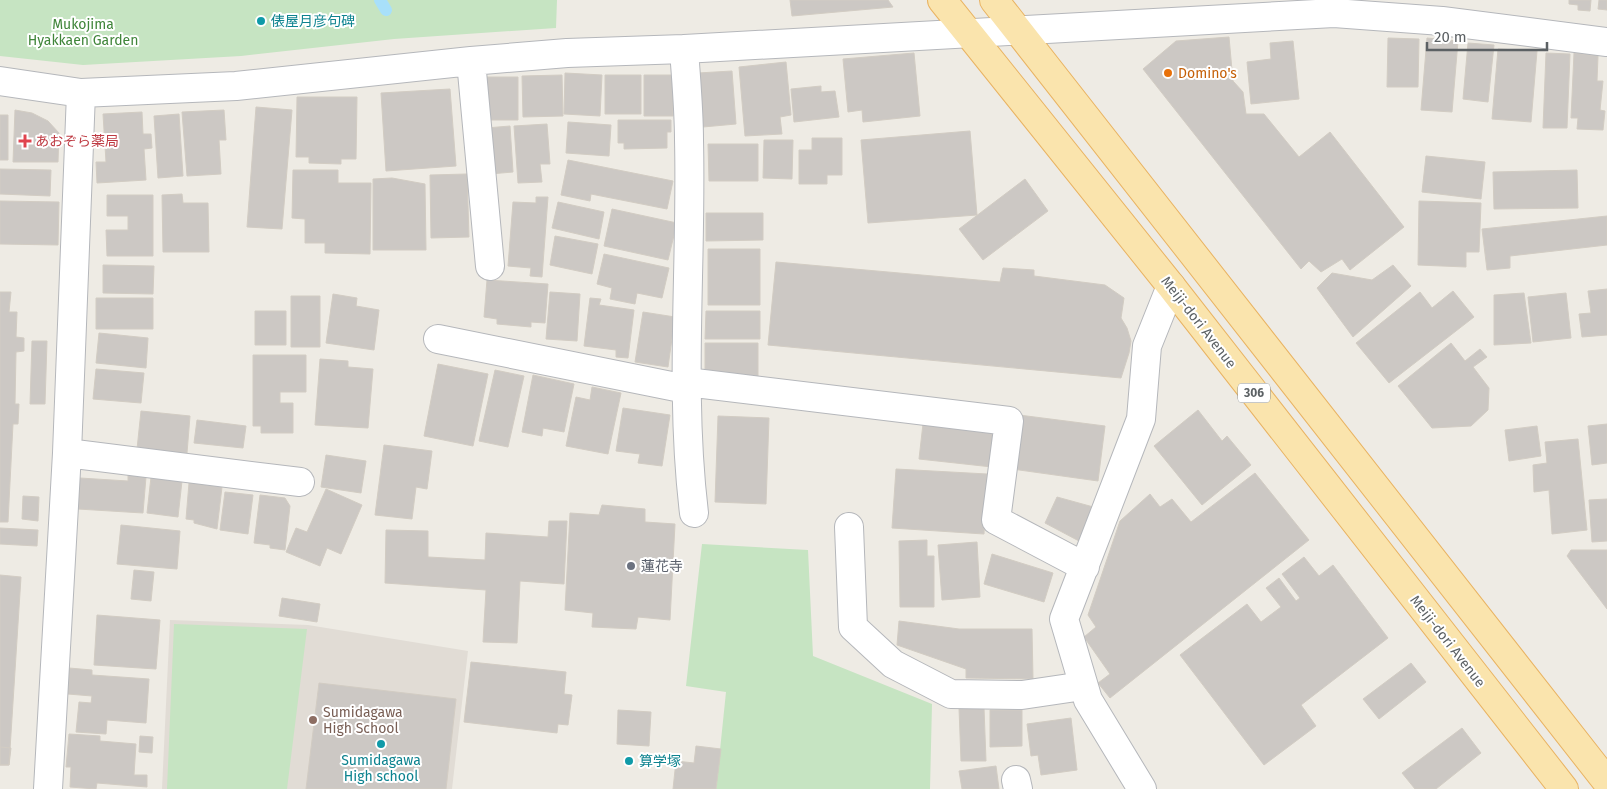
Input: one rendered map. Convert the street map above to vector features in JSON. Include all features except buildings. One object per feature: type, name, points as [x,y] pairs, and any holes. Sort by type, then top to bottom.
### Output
[{"type":"main road","name":"Meiji-dori Avenue","points":[[942,0],[1171,286],[1564,789]]},
{"type":"main road","name":"306","points":[[994,0],[1604,770]]},
{"type":"street","points":[[0,81],[81,93],[236,86],[471,61],[567,53],[684,49],[1018,31],[1205,10],[1334,13],[1443,10],[1607,42]]},
{"type":"street","points":[[684,49],[689,140],[686,389],[689,475],[694,512]]},
{"type":"street","points":[[471,61],[490,266]]},
{"type":"street","points":[[48,789],[66,453],[81,93]]},
{"type":"street","points":[[1142,789],[1088,700],[1064,619],[1140,419],[1147,346],[1171,286]]},
{"type":"street","points":[[438,339],[686,389],[695,382],[1008,421],[996,520],[1085,567]]},
{"type":"street","points":[[66,453],[300,482]]},
{"type":"street","points":[[850,527],[853,627],[893,664],[951,694],[1022,695],[1083,686]]},
{"type":"shaded area","name":"Sumidagawa High School","points":[[170,620],[308,625],[468,651],[452,789],[162,789]]},
{"type":"green space","name":"Mukojima Hyakkaen Garden","points":[[0,0],[557,0],[556,28],[394,39],[241,56],[83,65],[0,56]]},
{"type":"green space","points":[[702,544],[808,550],[813,656],[932,704],[930,789],[716,789],[726,692],[686,686]]},
{"type":"green space","points":[[174,624],[307,629],[287,789],[167,789]]},
{"type":"waterway","points":[[380,0],[386,10]]},
{"type":"place","name":"俵屋月彦句碑","points":[[261,21]]},
{"type":"place","name":"Domino's","points":[[1168,73]]},
{"type":"place","name":"あおぞら薬局","points":[[25,141]]},
{"type":"place","name":"蓮花寺","points":[[631,566]]},
{"type":"place","name":"Sumidagawa High School","points":[[313,720]]},
{"type":"place","name":"Sumidagawa High school","points":[[381,744]]},
{"type":"place","name":"算学塚","points":[[629,761]]}]
